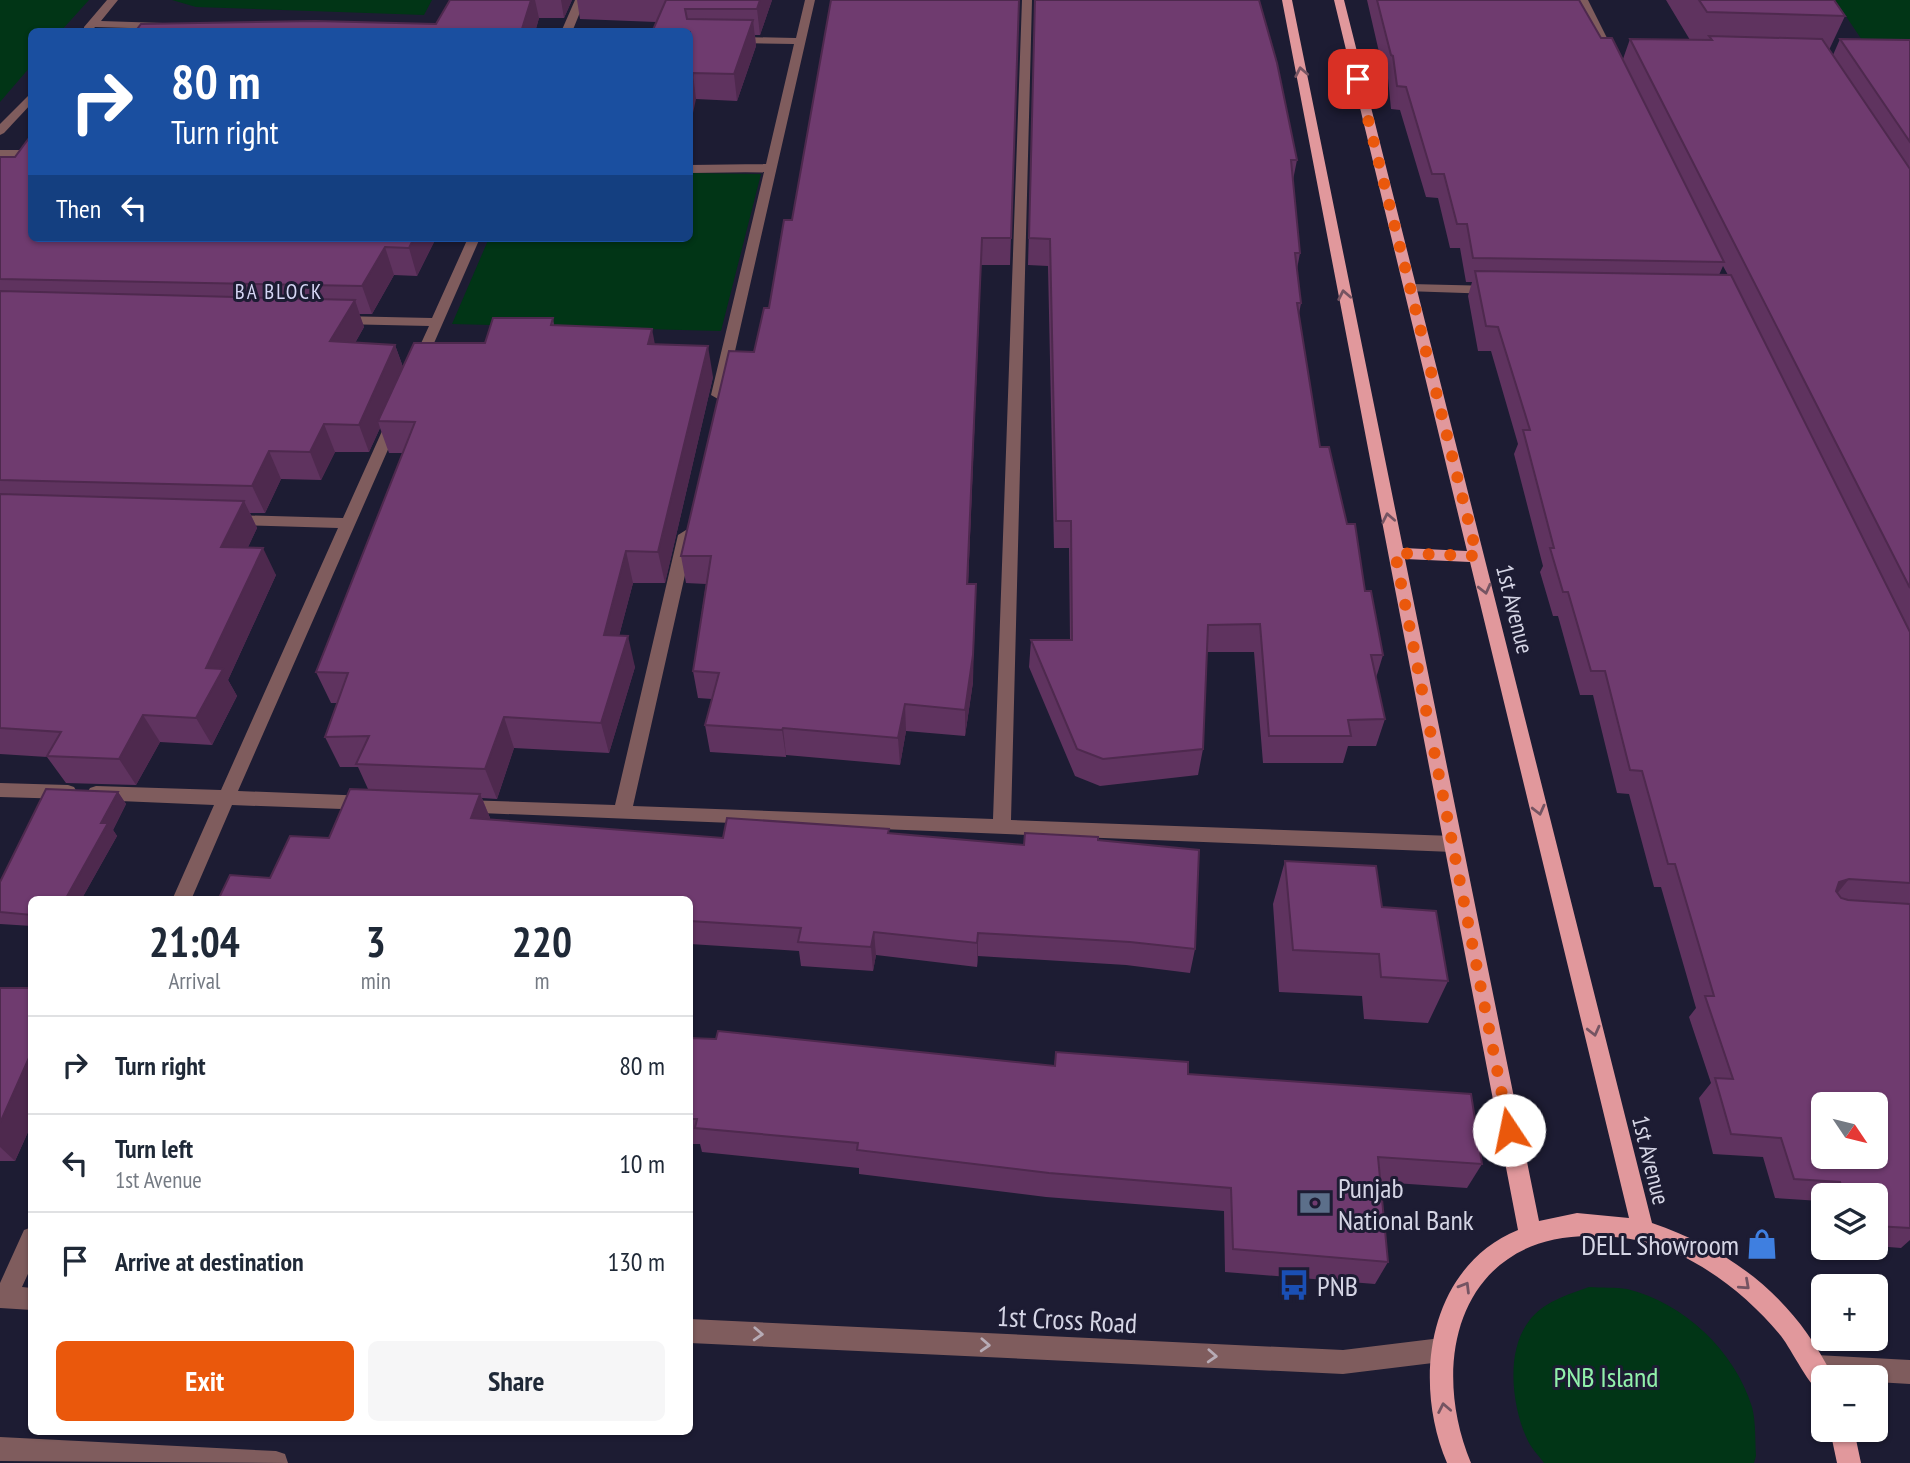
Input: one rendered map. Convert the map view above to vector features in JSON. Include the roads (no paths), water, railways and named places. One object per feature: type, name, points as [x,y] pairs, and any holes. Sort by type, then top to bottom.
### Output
[{"type":"main road","points":[[1287,0],[1530,1234]]},
{"type":"main road","name":"1st Avenue","points":[[1339,0],[1643,1231]]},
{"type":"main road","points":[[1395,553],[1477,556]]},
{"type":"main road","points":[[1459,1463],[1441,1400],[1441,1350],[1452,1310],[1471,1278],[1497,1251],[1530,1234],[1556,1226],[1583,1223],[1643,1231],[1692,1249],[1740,1279],[1782,1319],[1813,1365]]},
{"type":"main road","points":[[1845,1442],[1849,1463]]},
{"type":"street","points":[[89,28],[113,0]]},
{"type":"street","points":[[568,28],[580,0]]},
{"type":"street","points":[[715,410],[810,0]]},
{"type":"street","points":[[1002,827],[1027,0]]},
{"type":"street","points":[[1583,0],[1614,51],[1619,75]]},
{"type":"street","points":[[89,28],[175,26]]},
{"type":"street","points":[[693,39],[800,41]]},
{"type":"street","points":[[0,131],[28,100]]},
{"type":"street","points":[[0,154],[28,154]]},
{"type":"street","points":[[693,169],[771,169]]},
{"type":"street","points":[[415,372],[472,242]]},
{"type":"street","points":[[1410,288],[1506,290]]},
{"type":"street","points":[[328,320],[437,322]]},
{"type":"street","points":[[183,896],[398,410]]},
{"type":"street","points":[[622,813],[690,517]]},
{"type":"street","points":[[223,520],[348,523]]},
{"type":"street","points":[[0,790],[390,804]]},
{"type":"street","points":[[444,806],[1453,844]]},
{"type":"street","points":[[28,1246],[3,1298],[28,1299]]},
{"type":"street","name":"1st Cross Road","points":[[693,1331],[1343,1362],[1441,1350]]},
{"type":"street","points":[[1888,1373],[1910,1372]]},
{"type":"street","points":[[0,1449],[276,1463]]},
{"type":"place","name":"Punjab National Bank","points":[[1315,1203]]},
{"type":"place","name":"DELL Showroom","points":[[1762,1244]]},
{"type":"place","name":"PNB","points":[[1294,1285]]},
{"type":"district","name":"BA BLOCK","points":[[279,291]]},
{"type":"park label","name":"PNB Island","points":[[1606,1376]]}]
